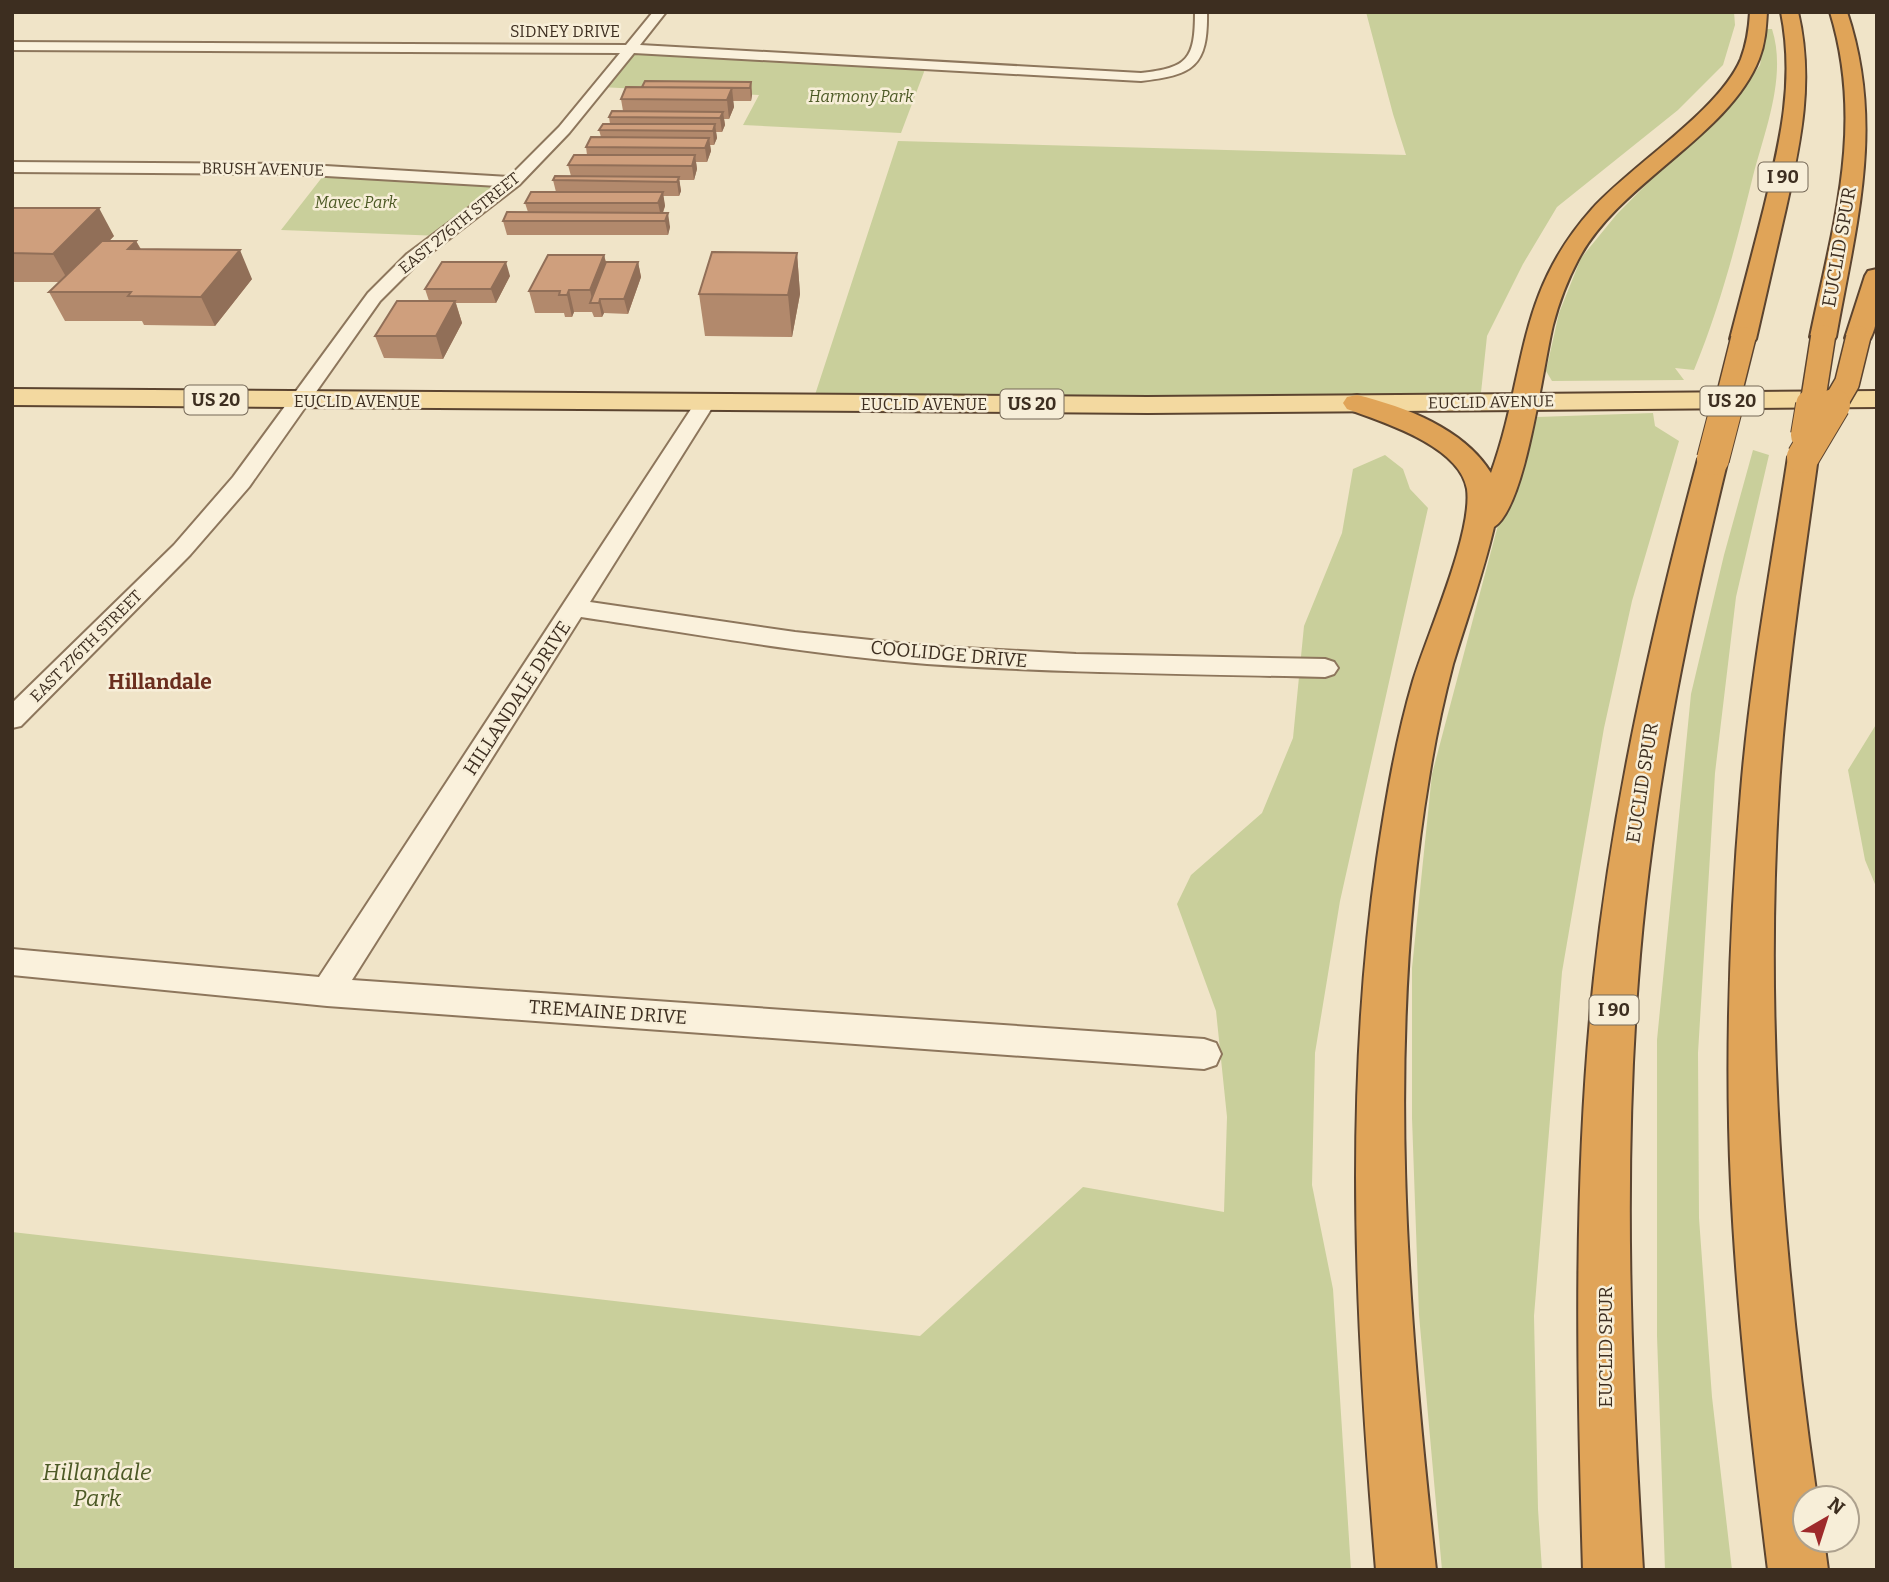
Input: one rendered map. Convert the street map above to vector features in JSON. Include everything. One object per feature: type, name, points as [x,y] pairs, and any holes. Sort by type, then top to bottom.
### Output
[{"type":"highway","points":[[1406,1570],[1389,1363],[1383,1233],[1383,1017],[1394,884],[1415,750],[1435,667],[1474,545],[1495,504],[1521,422],[1543,311],[1557,275],[1593,223],[1634,179],[1714,109],[1738,82],[1755,50],[1759,12]]},
{"type":"highway","name":"EUCLID SPUR","points":[[1613,1570],[1605,1397],[1605,1240],[1608,1107],[1624,896],[1649,734],[1689,549],[1791,144],[1798,102],[1799,63],[1789,12]]},
{"type":"highway","name":"EUCLID SPUR","points":[[1797,1570],[1762,1274],[1753,1130],[1752,1019],[1757,834],[1764,752],[1803,457],[1851,181],[1857,124],[1853,65],[1846,30],[1838,12]]},
{"type":"highway","points":[[1845,12],[1863,31]]},
{"type":"highway","points":[[1803,457],[1847,383],[1877,276]]},
{"type":"highway","points":[[1357,403],[1435,436],[1468,462],[1482,488],[1474,545]]},
{"type":"main road","name":"EUCLID AVENUE","points":[[12,397],[705,403],[1357,403],[1877,398]]},
{"type":"street","name":"EAST 276TH STREET","points":[[12,719],[182,550],[241,482],[367,306],[397,273],[513,182],[564,130],[633,49],[660,12]]},
{"type":"street","name":"SIDNEY DRIVE","points":[[12,46],[633,49],[1141,77],[1163,75],[1183,69],[1195,61],[1202,44],[1201,12]]},
{"type":"street","name":"BRUSH AVENUE","points":[[12,167],[292,169],[513,182]]},
{"type":"street","name":"HILLANDALE DRIVE","points":[[327,992],[705,403]]},
{"type":"street","name":"COOLIDGE DRIVE","points":[[575,608],[787,639],[925,654],[1058,663],[1325,668]]},
{"type":"street","name":"TREMAINE DRIVE","points":[[12,962],[327,992],[1204,1054]]},
{"type":"green space","points":[[1366,12],[1734,12],[1735,25],[1723,65],[1678,110],[1557,207],[1523,264],[1487,336],[1480,402],[812,404],[898,141],[1406,155]]},
{"type":"green space","points":[[1766,29],[1772,29],[1776,47],[1773,103],[1727,274],[1694,370],[1675,368],[1684,380],[1552,381],[1546,371],[1559,313],[1581,258],[1617,214],[1748,82],[1760,65]]},
{"type":"green space","name":"Harmony Park","points":[[633,49],[927,64],[901,133],[743,125],[759,95],[600,87]]},
{"type":"green space","name":"Mavec Park","points":[[327,171],[513,182],[442,236],[281,230]]},
{"type":"green space","points":[[1653,413],[1655,426],[1679,441],[1632,601],[1604,728],[1562,972],[1534,1316],[1542,1570],[1442,1570],[1419,1315],[1412,1118],[1412,968],[1432,774],[1507,491],[1537,417]]},
{"type":"green space","points":[[1753,450],[1769,455],[1736,597],[1715,773],[1698,1053],[1699,1218],[1712,1397],[1732,1570],[1665,1570],[1657,1336],[1657,1040],[1691,694],[1724,555]]},
{"type":"green space","name":"Hillandale Park","points":[[1385,455],[1403,469],[1410,489],[1428,508],[1340,901],[1315,1053],[1312,1185],[1333,1289],[1351,1570],[12,1570],[12,1232],[920,1336],[1083,1187],[1224,1212],[1227,1117],[1216,1011],[1177,904],[1191,875],[1262,813],[1293,738],[1304,626],[1342,533],[1353,469]]},
{"type":"green space","points":[[1877,723],[1877,889],[1865,860],[1848,770]]},
{"type":"building","points":[[645,81],[751,82],[750,88],[642,87]]},
{"type":"building","points":[[626,87],[732,88],[727,100],[621,99]]},
{"type":"building","points":[[612,111],[723,112],[720,118],[609,117]]},
{"type":"building","points":[[603,124],[715,124],[713,131],[599,130]]},
{"type":"building","points":[[591,137],[709,138],[705,148],[586,147]]},
{"type":"building","points":[[574,155],[695,155],[692,166],[568,165]]},
{"type":"building","points":[[555,176],[679,177],[677,182],[553,180]]},
{"type":"building","points":[[531,192],[663,192],[658,203],[525,203]]},
{"type":"building","points":[[12,208],[99,208],[53,254],[12,253]]},
{"type":"building","points":[[507,212],[668,213],[665,221],[503,221]]},
{"type":"building","points":[[102,241],[136,241],[128,249],[240,250],[201,297],[128,296],[131,292],[49,292]]},
{"type":"building","points":[[712,252],[797,253],[788,295],[699,294]]},
{"type":"building","points":[[548,255],[604,255],[590,290],[569,290],[567,295],[559,295],[560,291],[529,291]]},
{"type":"building","points":[[442,262],[506,262],[491,289],[425,289]]},
{"type":"building","points":[[606,262],[638,262],[624,299],[600,299],[599,303],[590,303]]},
{"type":"building","points":[[397,301],[455,301],[436,336],[375,336]]},
{"type":"district","name":"Hillandale","points":[[160,682]]}]
